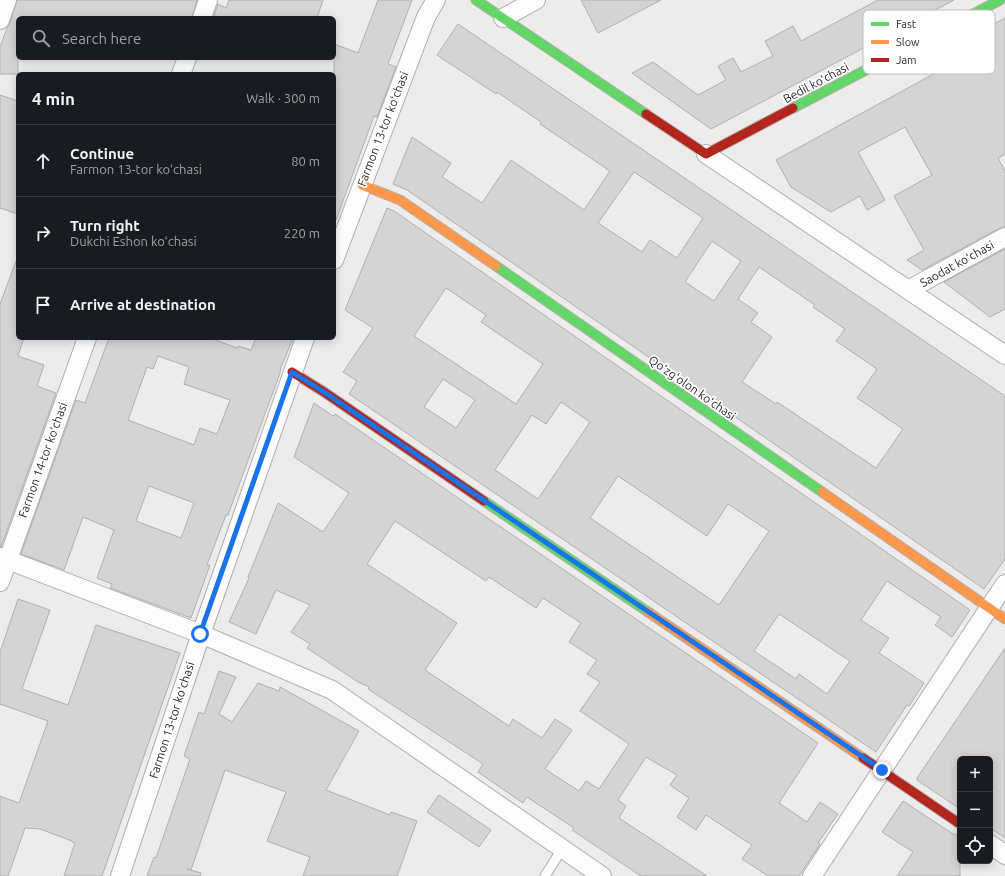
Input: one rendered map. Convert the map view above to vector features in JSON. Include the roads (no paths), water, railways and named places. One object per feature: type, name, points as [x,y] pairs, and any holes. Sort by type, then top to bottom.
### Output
[{"type":"street","points":[[0,20],[7,0]]},
{"type":"street","points":[[203,16],[208,0]]},
{"type":"street","name":"Farmon 13-tor koʻchasi","points":[[336,255],[426,17],[436,0]]},
{"type":"street","points":[[476,0],[1005,355]]},
{"type":"street","points":[[503,18],[536,0]]},
{"type":"street","name":"Bedil koʻchasi","points":[[981,10],[1000,0]]},
{"type":"street","points":[[183,72],[186,60]]},
{"type":"street","name":"Bedil koʻchasi","points":[[706,154],[863,72]]},
{"type":"street","name":"Qoʻzgʻolon koʻchasi","points":[[362,185],[400,200],[1005,619]]},
{"type":"street","name":"Saodat koʻchasi","points":[[908,290],[1005,237]]},
{"type":"street","name":"Farmon 14-tor koʻchasi","points":[[0,582],[4,559],[86,340]]},
{"type":"street","name":"Farmon 13-tor koʻchasi","points":[[120,876],[200,634],[304,340]]},
{"type":"street","points":[[292,372],[957,822]]},
{"type":"street","points":[[4,559],[200,634],[332,690],[602,876]]},
{"type":"street","points":[[812,876],[1005,584]]},
{"type":"street","points":[[993,846],[1005,855]]},
{"type":"lane","points":[[546,876],[562,849]]}]
